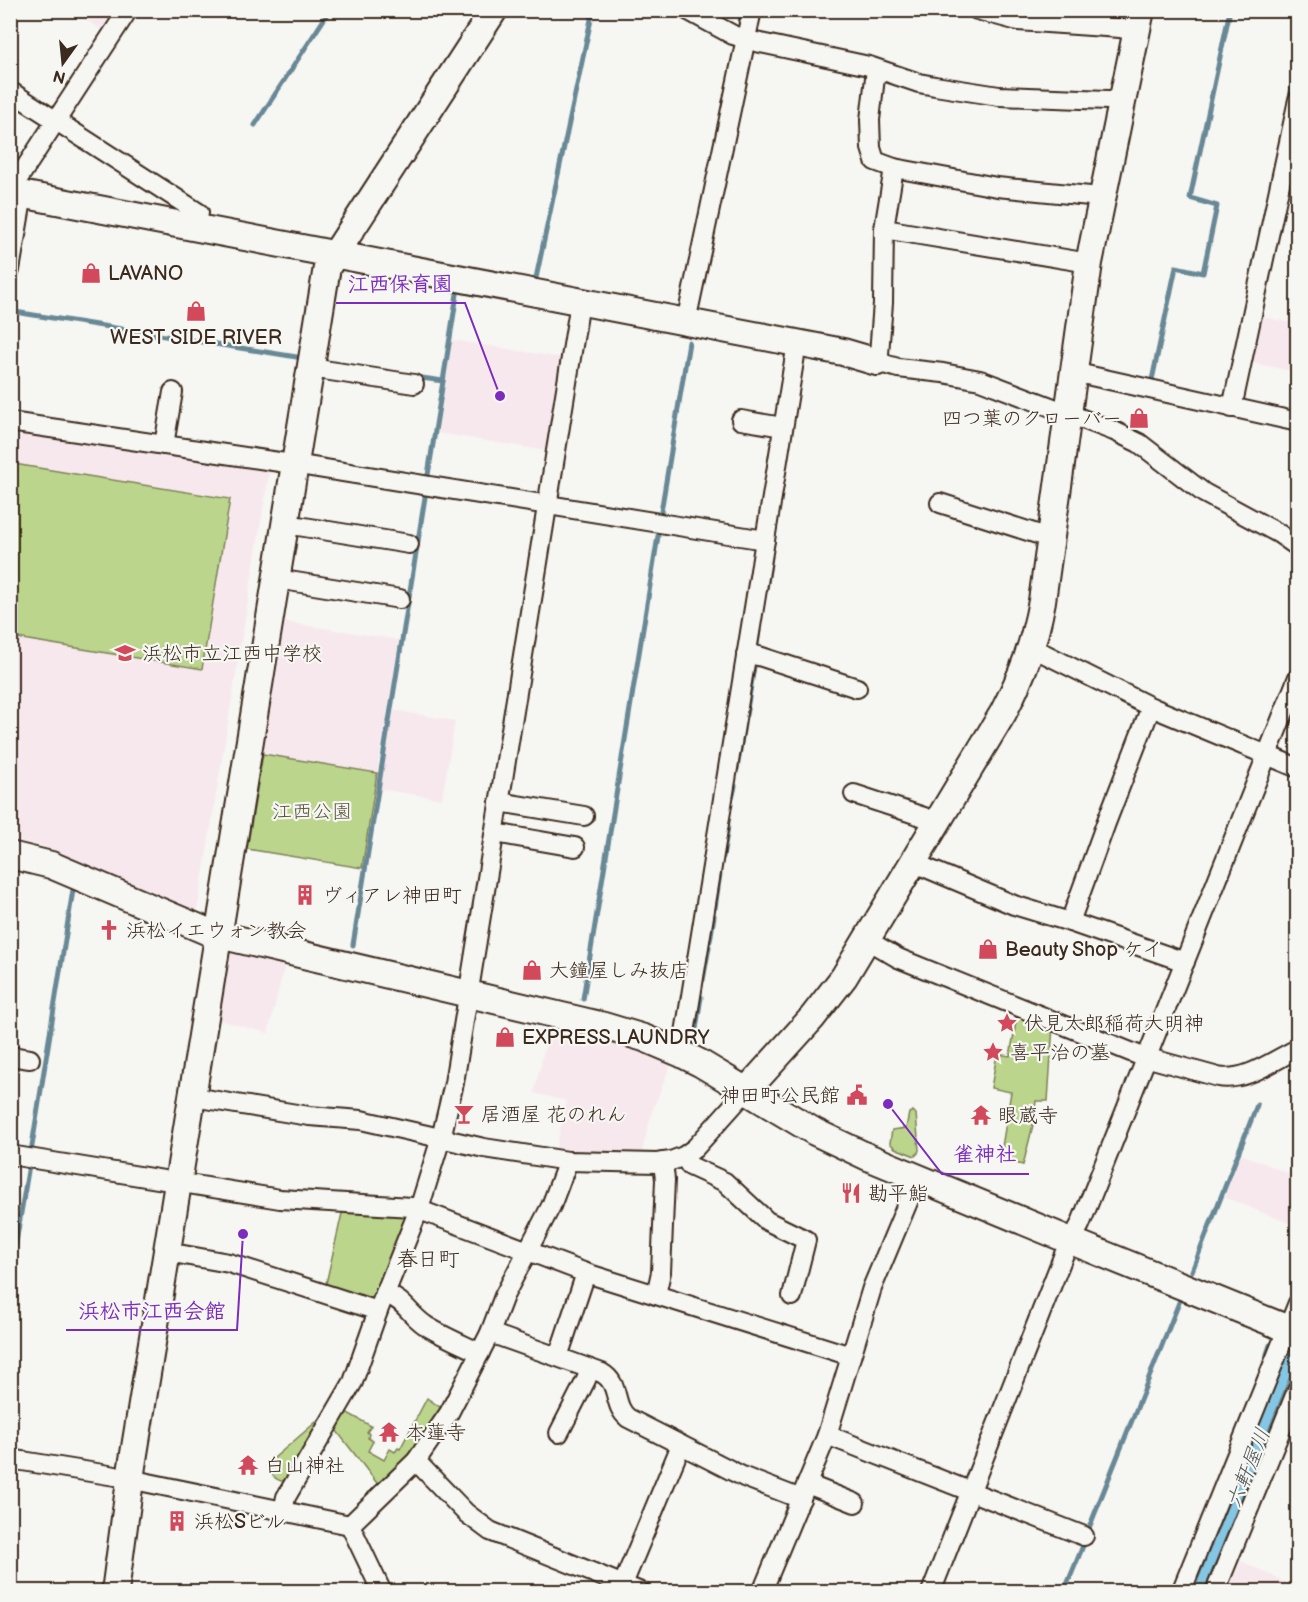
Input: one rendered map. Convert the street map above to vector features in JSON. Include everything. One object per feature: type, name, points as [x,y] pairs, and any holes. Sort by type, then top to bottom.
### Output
[{"type":"street","points":[[11,258],[18,179],[128,10]]},
{"type":"street","points":[[115,1592],[130,1479],[327,267],[494,10]]},
{"type":"street","points":[[687,10],[746,39],[876,69],[919,83],[999,96],[1108,100],[1121,104]]},
{"type":"street","points":[[686,322],[752,10]]},
{"type":"street","points":[[977,10],[1018,21],[1074,18],[1120,28],[1139,21]]},
{"type":"street","points":[[193,1096],[309,1116],[361,1120],[484,1148],[568,1161],[671,1161],[695,1148],[828,998],[844,978],[1003,714],[1017,687],[1031,650],[1042,602],[1089,263],[1139,21]]},
{"type":"street","points":[[876,69],[870,120],[871,148],[875,160],[894,168],[998,187],[1101,199]]},
{"type":"street","points":[[10,92],[199,213],[196,228]]},
{"type":"street","points":[[1232,408],[1298,99]]},
{"type":"street","points":[[877,362],[883,303],[884,229],[894,168]]},
{"type":"street","points":[[16,193],[843,352],[898,368],[980,380],[1068,412],[1139,443],[1204,493],[1278,532],[1298,547]]},
{"type":"street","points":[[884,229],[1089,263]]},
{"type":"street","points":[[283,1511],[286,1497],[353,1382],[378,1311],[419,1209],[441,1138],[454,1083],[469,994],[580,302]]},
{"type":"street","points":[[679,1052],[686,1029],[797,343]]},
{"type":"street","points":[[311,368],[414,384]]},
{"type":"street","points":[[1073,372],[1298,422]]},
{"type":"street","points":[[164,445],[173,392]]},
{"type":"street","points":[[741,420],[783,428]]},
{"type":"street","points":[[10,422],[765,540]]},
{"type":"street","points":[[940,503],[1037,534],[1051,536]]},
{"type":"street","points":[[286,524],[409,544]]},
{"type":"street","points":[[277,579],[400,599]]},
{"type":"street","points":[[1031,650],[1045,654],[1151,707],[1298,768]]},
{"type":"street","points":[[746,654],[759,656],[857,688]]},
{"type":"street","points":[[931,1592],[1060,1264],[1080,1226],[1298,677]]},
{"type":"street","points":[[1071,922],[1151,707]]},
{"type":"street","points":[[854,794],[924,817],[936,824]]},
{"type":"street","points":[[500,802],[584,816]]},
{"type":"street","points":[[495,834],[575,847]]},
{"type":"street","points":[[10,855],[51,865],[211,933],[644,1038],[700,1063],[815,1132],[868,1157],[1291,1332]]},
{"type":"street","points":[[915,861],[924,867],[1014,905],[1071,922],[1185,963]]},
{"type":"street","points":[[867,940],[898,958],[1147,1058],[1227,1079],[1245,1075],[1297,1047]]},
{"type":"street","points":[[10,1056],[30,1059]]},
{"type":"street","points":[[10,1155],[280,1199],[412,1207],[586,1273],[851,1356]]},
{"type":"street","points":[[684,1156],[690,1166],[725,1182],[767,1221],[806,1240],[792,1296]]},
{"type":"street","points":[[350,1525],[416,1461],[449,1413],[490,1333],[504,1296],[551,1206],[568,1161]]},
{"type":"street","points":[[656,1295],[661,1272],[665,1180],[663,1162]]},
{"type":"street","points":[[762,1592],[828,1435],[872,1288],[918,1178]]},
{"type":"street","points":[[167,1252],[230,1263],[378,1311]]},
{"type":"street","points":[[558,1358],[586,1273]]},
{"type":"street","points":[[385,1293],[397,1298],[431,1328],[480,1353]]},
{"type":"street","points":[[1181,1592],[1291,1332],[1298,1303]]},
{"type":"street","points":[[490,1333],[602,1373],[611,1380],[618,1406],[624,1415],[744,1477],[855,1503]]},
{"type":"street","points":[[559,1433],[590,1369]]},
{"type":"street","points":[[1215,1592],[1298,1388]]},
{"type":"street","points":[[828,1435],[1084,1536]]},
{"type":"street","points":[[623,1584],[681,1445]]},
{"type":"street","points":[[10,1459],[130,1479],[350,1525]]},
{"type":"street","points":[[416,1461],[466,1513],[490,1531],[641,1592]]},
{"type":"street","points":[[350,1525],[382,1592]]},
{"type":"shaded area","points":[[72,11],[118,11],[105,32]]},
{"type":"shaded area","points":[[1258,316],[1297,324],[1297,372],[1248,362]]},
{"type":"shaded area","points":[[452,340],[563,358],[548,451],[438,433]]},
{"type":"shaded area","name":"浜松市立江西中学校","points":[[10,427],[270,466],[197,911],[43,846],[11,840]]},
{"type":"shaded area","points":[[285,622],[399,640],[377,773],[263,754]]},
{"type":"shaded area","points":[[393,710],[455,721],[442,799],[380,789]]},
{"type":"shaded area","points":[[228,949],[285,963],[268,1033],[215,1019]]},
{"type":"shaded area","points":[[550,1026],[640,1049],[672,1062],[652,1111],[641,1156],[555,1152],[567,1101],[534,1093]]},
{"type":"shaded area","points":[[1241,1154],[1297,1177],[1297,1226],[1224,1197]]},
{"type":"shaded area","points":[[1241,1561],[1297,1588],[1297,1591],[1228,1591]]},
{"type":"green space","points":[[14,464],[230,499],[202,669],[11,637],[10,485]]},
{"type":"green space","name":"江西公園","points":[[263,754],[377,773],[362,868],[247,849]]},
{"type":"green space","points":[[1018,1011],[1053,1025],[1048,1101],[1036,1101],[1033,1125],[1023,1165],[1000,1159],[1011,1092],[991,1088],[997,1054],[1010,1056]]},
{"type":"green space","points":[[913,1111],[916,1114],[919,1150],[915,1156],[895,1148],[890,1143],[892,1130],[906,1128],[909,1113]]},
{"type":"green space","points":[[343,1209],[406,1213],[409,1217],[375,1300],[325,1288]]},
{"type":"green space","points":[[427,1398],[444,1410],[410,1457],[380,1487],[336,1430],[346,1412],[371,1426],[367,1432],[368,1438],[373,1441],[368,1451],[384,1460],[390,1449],[395,1452],[398,1448],[400,1449]]},
{"type":"green space","points":[[316,1422],[317,1425],[286,1478],[280,1481],[275,1478],[267,1464]]},
{"type":"water","name":"六軒屋川","points":[[1297,1331],[1297,1359],[1204,1591],[1193,1592]]},
{"type":"waterway","points":[[255,125],[330,10]]},
{"type":"waterway","points":[[536,278],[593,10]]},
{"type":"waterway","points":[[740,22],[742,10]]},
{"type":"waterway","points":[[1152,380],[1176,267],[1203,273],[1217,206],[1190,198],[1230,10]]},
{"type":"waterway","points":[[1289,101],[1298,61]]},
{"type":"waterway","points":[[427,481],[457,294]]},
{"type":"waterway","points":[[15,312],[303,358]]},
{"type":"waterway","points":[[660,518],[689,342]]},
{"type":"waterway","points":[[415,377],[443,381]]},
{"type":"waterway","points":[[353,945],[426,491]]},
{"type":"waterway","points":[[583,999],[658,536]]},
{"type":"waterway","points":[[766,590],[771,557]]},
{"type":"waterway","points":[[756,651],[759,631]]},
{"type":"waterway","points":[[1291,676],[1298,660]]},
{"type":"waterway","points":[[746,715],[755,661]]},
{"type":"waterway","points":[[737,769],[744,724]]},
{"type":"waterway","points":[[733,795],[735,786]]},
{"type":"waterway","points":[[723,857],[728,826]]},
{"type":"waterway","points":[[715,908],[720,874]]},
{"type":"waterway","points":[[31,1152],[73,890]]},
{"type":"waterway","points":[[710,941],[714,916]]},
{"type":"waterway","points":[[703,980],[709,947]]},
{"type":"waterway","points":[[695,1035],[701,997]]},
{"type":"waterway","points":[[1192,1271],[1257,1105]]},
{"type":"waterway","points":[[10,1278],[29,1165]]},
{"type":"waterway","points":[[1087,1533],[1180,1300]]},
{"type":"waterway","points":[[1266,1364],[1270,1345],[1272,1346]]},
{"type":"waterway","points":[[1064,1592],[1085,1541]]},
{"type":"place","name":"LAVANO","points":[[91,273]]},
{"type":"place","name":"WEST SIDE RIVER","points":[[196,311]]},
{"type":"place","name":"江西保育園","points":[[500,396]]},
{"type":"place","name":"四つ葉のクローバー","points":[[1139,418]]},
{"type":"place","name":"浜松市立江西中学校","points":[[125,653]]},
{"type":"place","name":"ヴィアレ神田町","points":[[305,895]]},
{"type":"place","name":"浜松イエウォン教会","points":[[109,930]]},
{"type":"place","name":"Beauty Shop ケイ","points":[[988,949]]},
{"type":"place","name":"大鐘屋しみ抜店","points":[[532,970]]},
{"type":"place","name":"伏見太郎稲荷大明神","points":[[1007,1023]]},
{"type":"place","name":"EXPRESS LAUNDRY","points":[[505,1037]]},
{"type":"place","name":"喜平治の墓","points":[[993,1052]]},
{"type":"place","name":"神田町公民館","points":[[857,1095]]},
{"type":"place","name":"雀神社","points":[[888,1104]]},
{"type":"place","name":"居酒屋 花のれん","points":[[464,1114]]},
{"type":"place","name":"眼蔵寺","points":[[981,1115]]},
{"type":"place","name":"勘平鮨","points":[[851,1193]]},
{"type":"place","name":"浜松市江西会館","points":[[243,1234]]},
{"type":"place","name":"本蓮寺","points":[[389,1432]]},
{"type":"place","name":"白山神社","points":[[248,1465]]},
{"type":"place","name":"浜松Sビル","points":[[177,1521]]},
{"type":"district","name":"春日町","points":[[428,1259]]}]
